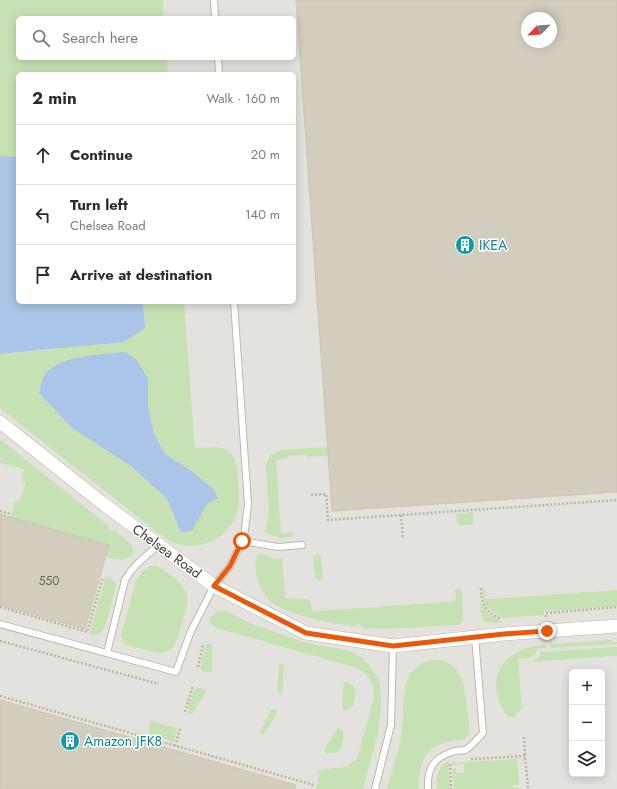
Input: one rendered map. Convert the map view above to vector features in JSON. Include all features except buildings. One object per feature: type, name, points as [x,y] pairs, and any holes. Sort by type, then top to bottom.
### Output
[{"type":"street","name":"Chelsea Road","points":[[0,422],[101,502],[214,586],[306,633],[393,646],[504,634],[617,626]]},
{"type":"lane","points":[[214,0],[215,16]]},
{"type":"lane","points":[[218,60],[219,72]]},
{"type":"lane","points":[[0,624],[176,672],[191,631],[214,586],[230,566],[244,537],[248,504],[234,304]]},
{"type":"lane","points":[[242,541],[278,547],[302,545]]},
{"type":"lane","points":[[106,653],[125,580],[129,572],[136,564],[159,545]]},
{"type":"lane","points":[[428,789],[427,778],[433,763],[441,756],[454,751],[466,749],[483,733],[475,637]]},
{"type":"lane","points":[[376,787],[391,725],[393,646]]},
{"type":"path","points":[[311,495],[326,494],[328,520],[617,500]]},
{"type":"path","points":[[0,511],[10,514]]},
{"type":"path","points":[[401,515],[403,539]]},
{"type":"path","points":[[0,607],[87,632],[103,577]]},
{"type":"path","points":[[481,588],[481,597],[484,604],[491,614],[502,620]]},
{"type":"path","points":[[538,617],[546,617],[546,613],[617,608]]},
{"type":"path","points":[[0,641],[159,684]]},
{"type":"path","points":[[198,668],[203,645]]},
{"type":"path","points":[[185,712],[193,686]]},
{"type":"path","points":[[0,696],[314,785]]},
{"type":"path","points":[[176,746],[180,729]]},
{"type":"path","points":[[524,737],[528,788]]},
{"type":"path","points":[[470,760],[525,756]]},
{"type":"path","points":[[451,789],[450,762],[452,762]]},
{"type":"shaded area","points":[[0,0],[617,0],[617,789],[0,789]]},
{"type":"shaded area","points":[[163,0],[204,0],[205,16],[164,16]]},
{"type":"shaded area","points":[[167,60],[208,60],[209,72],[168,72]]},
{"type":"shaded area","points":[[184,304],[225,304],[236,446],[195,448]]},
{"type":"shaded area","points":[[306,455],[309,495],[311,497],[322,496],[324,529],[312,531],[312,535],[315,537],[332,535],[332,522],[406,517],[406,526],[409,530],[412,528],[411,517],[456,514],[457,525],[473,525],[473,512],[571,505],[573,518],[576,518],[579,516],[578,505],[617,502],[617,590],[584,592],[583,581],[581,579],[577,581],[578,593],[486,599],[485,589],[481,586],[479,589],[480,608],[462,609],[462,591],[459,588],[455,590],[456,601],[384,606],[383,595],[380,593],[377,595],[378,607],[312,611],[311,601],[309,599],[285,598],[281,538],[291,537],[294,533],[281,533],[276,460],[287,459],[289,456]],"holes":[[[317,554],[320,555],[323,577],[321,580],[317,580],[315,578],[313,557]]]},
{"type":"shaded area","points":[[0,463],[24,469],[21,480],[25,483],[20,500],[15,501],[12,511],[0,508]]},
{"type":"shaded area","points":[[210,623],[216,628],[350,666],[366,674],[372,683],[374,692],[373,701],[358,755],[355,760],[346,767],[319,770],[318,783],[260,766],[260,754],[258,750],[254,752],[253,764],[181,743],[182,732],[180,729],[151,721],[149,722],[148,734],[96,719],[97,707],[95,704],[91,705],[90,718],[24,699],[25,686],[23,684],[15,684],[14,696],[0,692],[0,645],[154,689],[149,700],[152,704],[161,699],[164,692],[181,697],[180,703],[182,710],[186,713],[192,714],[206,692],[205,689],[197,687],[201,670],[209,673],[212,670],[212,645],[211,643],[206,644]],"holes":[[[279,664],[282,664],[284,666],[283,691],[282,693],[279,693],[277,690]],[[345,682],[353,685],[356,691],[351,709],[345,711],[342,707],[343,686]],[[274,708],[277,710],[277,713],[263,735],[260,733],[260,730],[271,710]],[[339,728],[342,730],[344,735],[342,747],[336,753],[327,753],[324,749],[336,729]]]},
{"type":"shaded area","points":[[617,656],[617,776],[605,777],[605,669],[569,669],[569,777],[599,777],[600,789],[544,789],[543,779],[531,780],[529,754],[518,754],[515,718],[522,716],[525,713],[526,708],[522,663]]},
{"type":"green space","points":[[0,0],[163,0],[164,16],[16,16],[16,60],[167,60],[168,72],[16,72],[16,157],[0,156]]},
{"type":"green space","points":[[143,304],[184,304],[195,448],[223,448],[232,454],[236,464],[239,499],[238,509],[234,520],[227,530],[210,542],[199,545],[188,546],[177,544],[166,539],[0,408],[0,354],[52,350],[145,328]],"holes":[[[45,373],[148,379],[148,406],[154,434],[165,454],[190,470],[214,489],[218,497],[207,504],[192,531],[181,531],[167,499],[131,466],[72,428],[39,393]]]},
{"type":"green space","points":[[0,439],[110,527],[108,529],[112,532],[114,530],[131,544],[134,551],[131,555],[125,559],[106,557],[109,545],[10,517],[15,501],[20,500],[25,483],[21,482],[21,479],[11,466],[0,463]]},
{"type":"green space","points":[[328,447],[328,456],[289,456],[287,459],[276,460],[281,533],[291,532],[294,533],[294,535],[284,538],[266,533],[269,512],[266,467],[267,461],[271,455],[281,450]]},
{"type":"green space","points":[[473,512],[473,525],[458,525],[456,514]]},
{"type":"green space","points":[[258,553],[275,559],[282,558],[285,597],[309,599],[311,601],[312,611],[456,601],[455,590],[459,588],[462,591],[463,620],[460,624],[456,625],[386,629],[362,628],[362,625],[357,624],[357,627],[298,615],[277,606],[265,595],[256,575]]},
{"type":"green space","points":[[317,554],[321,555],[323,577],[320,580],[315,578],[313,557]]},
{"type":"green space","points":[[150,566],[158,566],[178,581],[185,590],[188,600],[175,644],[172,648],[162,653],[127,645],[123,642],[121,635],[136,581],[143,570]]},
{"type":"green space","points":[[106,576],[113,580],[116,584],[110,610],[101,633],[97,635],[89,634]]},
{"type":"green space","points":[[483,586],[485,589],[486,599],[617,590],[617,606],[544,611],[544,615],[502,618],[486,605],[484,601]]},
{"type":"green space","points":[[480,601],[489,614],[502,622],[489,623],[483,621],[481,616]]},
{"type":"green space","points":[[218,611],[226,611],[252,624],[306,643],[350,651],[362,658],[371,668],[378,678],[381,710],[378,733],[363,789],[316,789],[319,770],[355,760],[357,758],[373,699],[373,693],[367,676],[362,671],[350,666],[216,628],[209,620],[213,614]]},
{"type":"green space","points":[[612,640],[613,642],[617,642],[617,644],[550,648],[550,644]]},
{"type":"green space","points":[[211,643],[213,647],[212,670],[209,673],[201,670],[201,664],[206,644]]},
{"type":"green space","points":[[546,644],[546,648],[537,649],[536,653],[530,658],[518,659],[522,708],[515,714],[515,718],[507,716],[498,698],[496,689],[498,672],[509,658],[518,652]]},
{"type":"green space","points":[[617,647],[617,656],[531,662],[540,656],[540,652]]},
{"type":"green space","points":[[430,660],[440,660],[448,663],[459,674],[465,690],[469,733],[465,739],[446,742],[430,750],[423,761],[419,774],[419,789],[387,789],[401,736],[404,694],[407,681],[414,669]]},
{"type":"green space","points":[[279,664],[283,664],[284,666],[282,693],[279,693],[277,690]]},
{"type":"green space","points":[[345,682],[353,685],[356,691],[356,698],[353,706],[345,711],[342,707],[343,684]]},
{"type":"green space","points":[[197,687],[205,689],[206,692],[193,714],[188,714],[190,700]]},
{"type":"green space","points":[[274,708],[277,710],[277,713],[263,735],[260,731],[271,710]]},
{"type":"green space","points":[[151,721],[177,728],[174,742],[149,734],[149,722]]},
{"type":"green space","points":[[339,728],[342,730],[344,736],[344,743],[336,753],[327,753],[324,750]]},
{"type":"green space","points":[[517,759],[519,785],[513,785],[513,788],[519,789],[454,789],[452,769],[456,768],[456,773],[464,773],[464,764],[452,765],[452,763]]},
{"type":"green space","points":[[448,761],[450,789],[437,789],[439,770]]},
{"type":"water","points":[[0,156],[16,157],[16,304],[143,304],[145,328],[124,342],[0,354]]},
{"type":"water","points":[[125,352],[137,360],[148,379],[148,406],[154,434],[165,454],[190,470],[214,489],[218,498],[207,504],[192,531],[181,532],[167,499],[131,466],[72,428],[39,393],[45,374],[55,366],[84,356]]},
{"type":"place","name":"IKEA","points":[[465,245]]},
{"type":"place","name":"Amazon JFK8","points":[[70,741]]},
{"type":"route","points":[[242,541],[230,566],[214,586],[306,633],[393,646],[547,631]]}]
